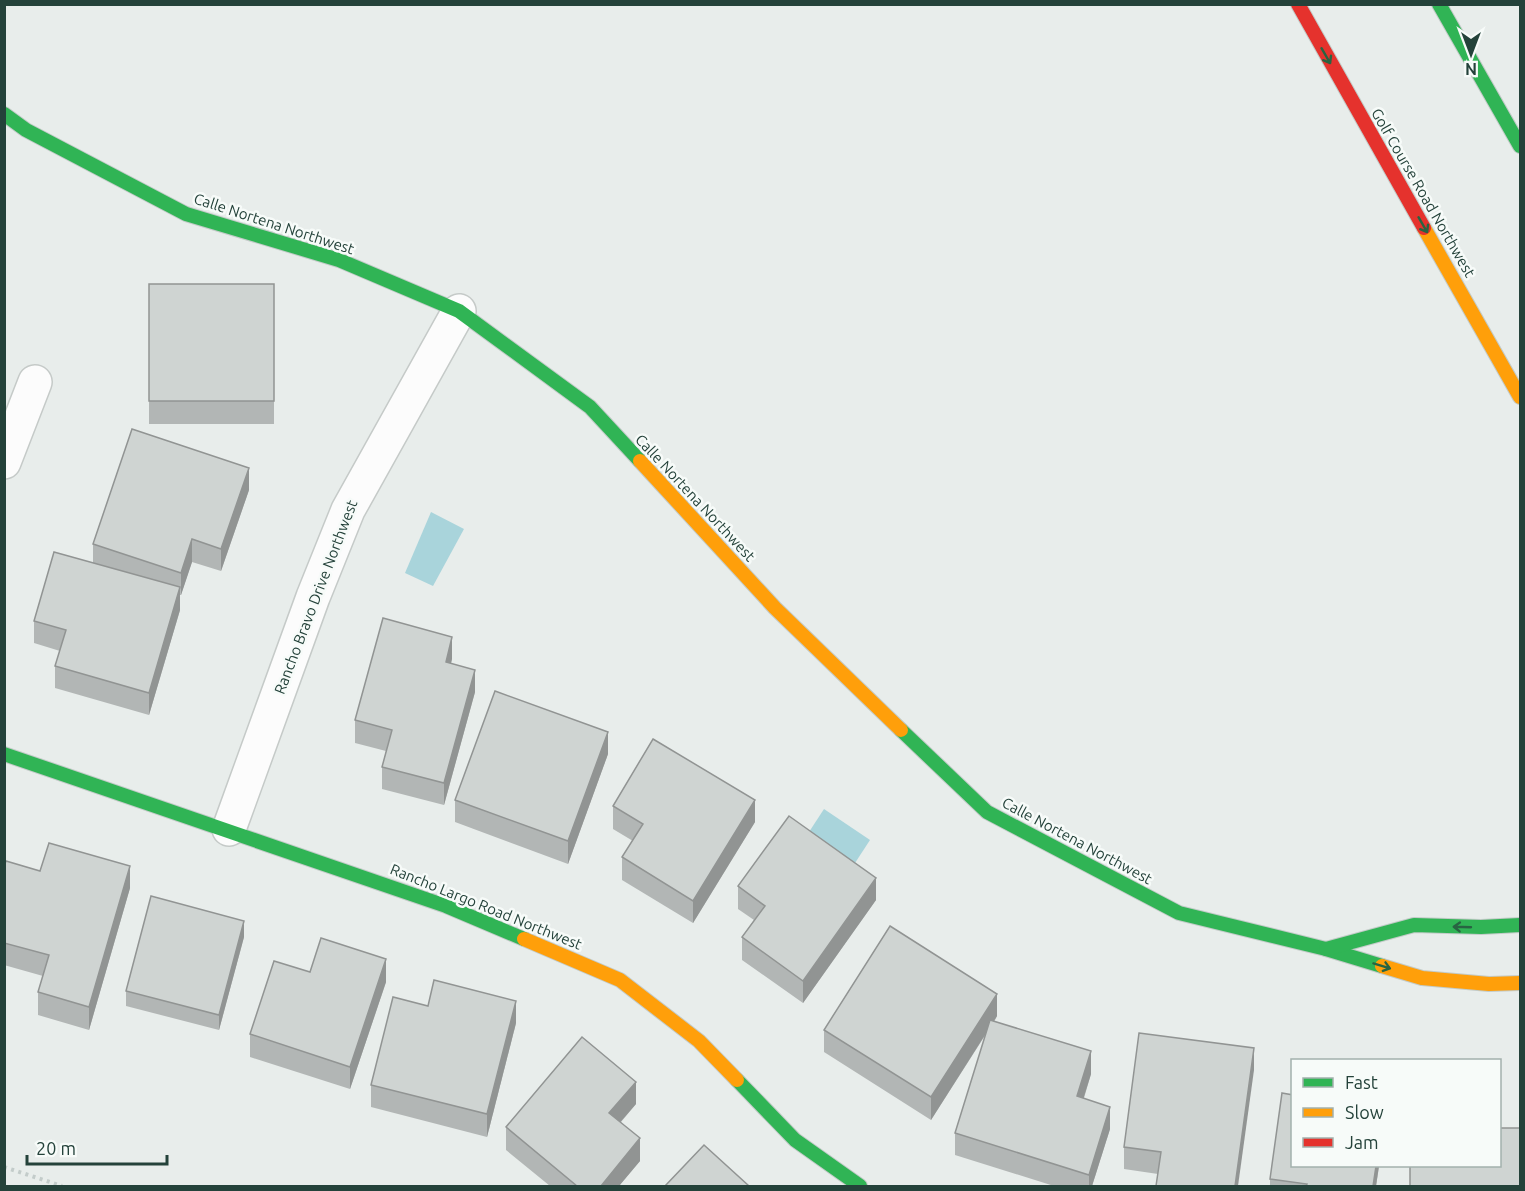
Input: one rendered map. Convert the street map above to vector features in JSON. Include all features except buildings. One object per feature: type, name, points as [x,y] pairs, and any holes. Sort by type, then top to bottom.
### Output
[{"type":"street","name":"Golf Course Road Northwest","points":[[1298,4],[1521,398]]},
{"type":"street","points":[[1438,4],[1521,146]]},
{"type":"street","name":"Calle Nortena Northwest","points":[[4,114],[26,130],[186,214],[339,260],[459,311],[590,407],[775,608],[987,812],[1179,913],[1326,949],[1422,978],[1490,984],[1521,982]]},
{"type":"street","name":"Rancho Bravo Drive Northwest","points":[[229,830],[313,597],[348,510],[459,311]]},
{"type":"street","points":[[4,462],[35,382]]},
{"type":"street","name":"Rancho Largo Road Northwest","points":[[4,754],[446,906],[620,980],[699,1041],[795,1140],[860,1186]]},
{"type":"street","name":"Calle Nortena Northwest","points":[[1326,949],[1414,925],[1481,927],[1521,925]]},
{"type":"path","points":[[4,1167],[62,1186]]},
{"type":"water","points":[[431,512],[464,529],[433,586],[405,573]]},
{"type":"water","points":[[824,809],[870,840],[855,863],[809,832]]},
{"type":"traffic: fast","points":[[1439,4],[1520,146]]},
{"type":"traffic: fast","points":[[4,114],[26,130],[186,214],[339,260],[459,311],[590,407],[640,461]]},
{"type":"traffic: fast","points":[[901,730],[987,812],[1179,913],[1326,949],[1382,966]]},
{"type":"traffic: fast","points":[[4,754],[446,906],[524,939]]},
{"type":"traffic: fast","points":[[1326,949],[1414,925],[1481,927],[1520,925]]},
{"type":"traffic: fast","points":[[737,1080],[795,1140],[860,1186]]},
{"type":"traffic: slow","points":[[1424,228],[1520,397]]},
{"type":"traffic: slow","points":[[640,461],[775,608],[901,730]]},
{"type":"traffic: slow","points":[[524,939],[620,980],[699,1041],[737,1080]]},
{"type":"traffic: slow","points":[[1382,966],[1422,978],[1489,984],[1520,983]]},
{"type":"traffic: jam","points":[[1298,4],[1424,228]]}]
